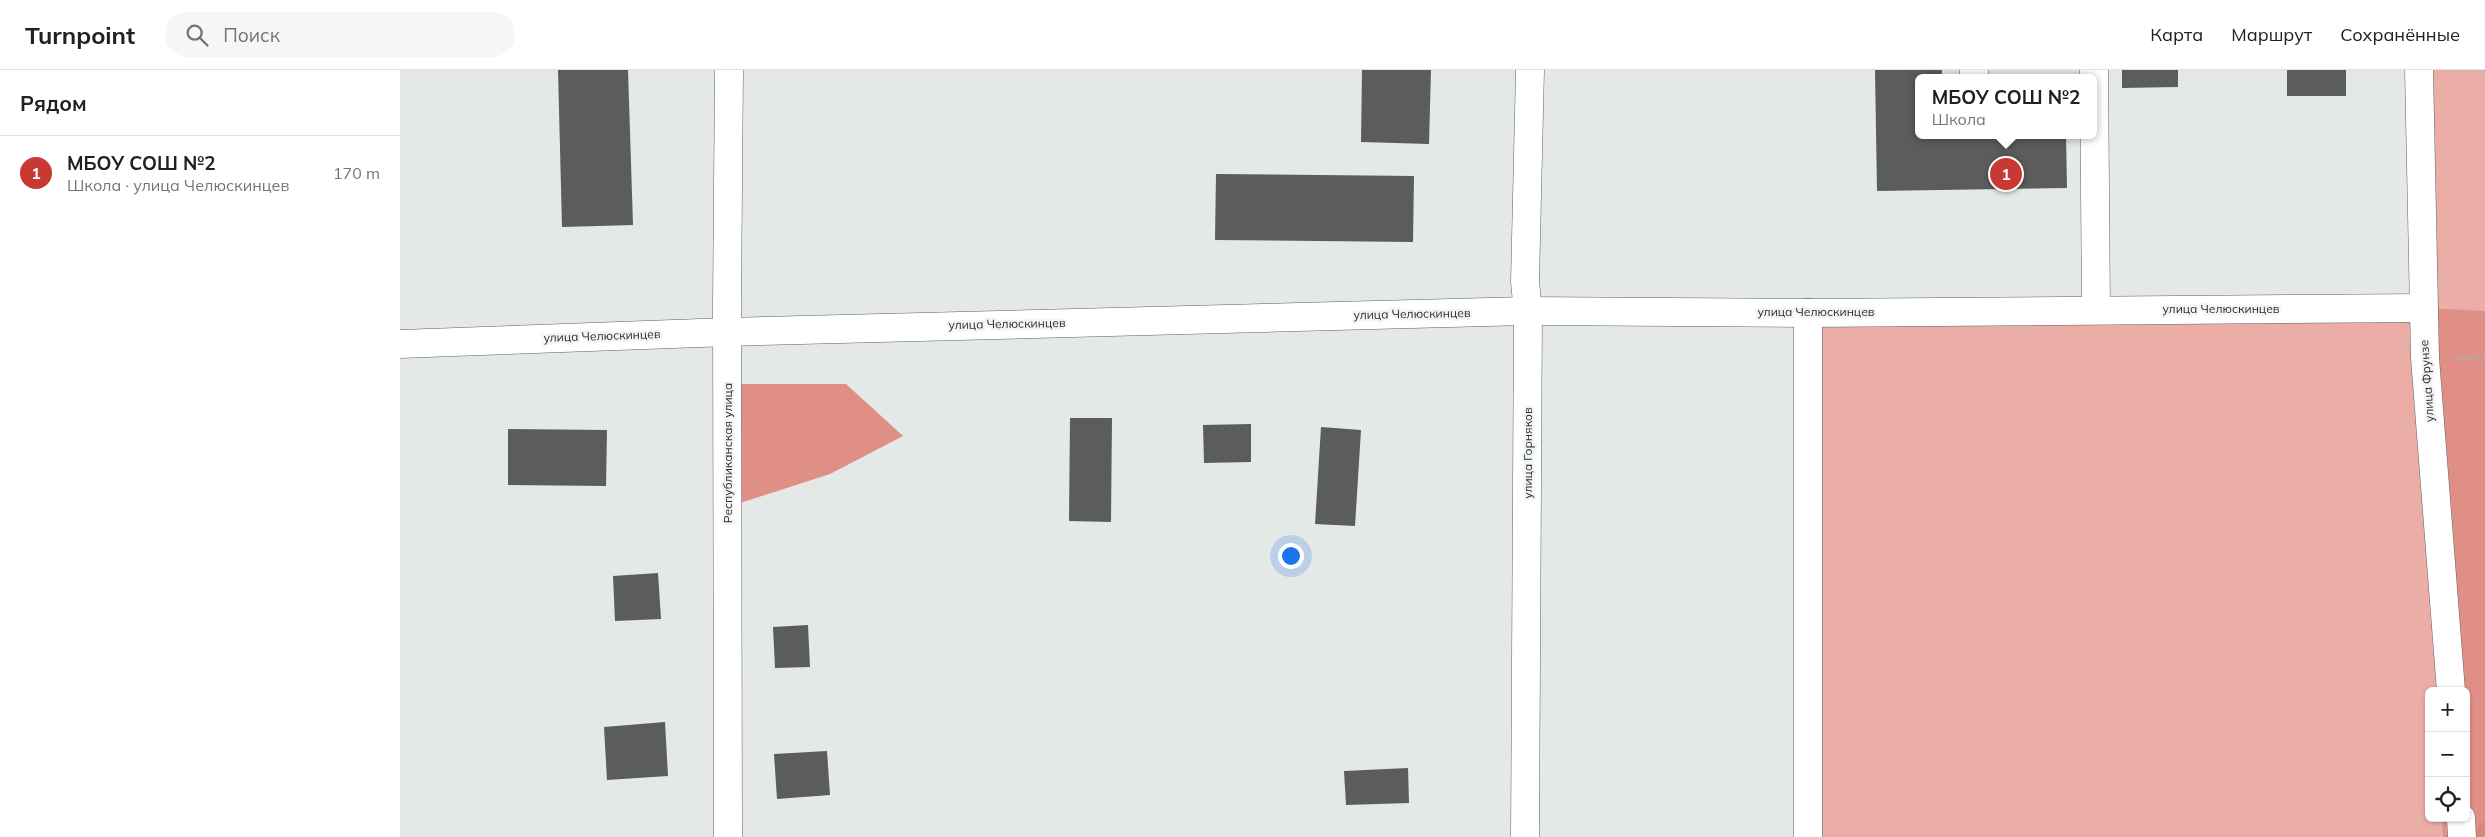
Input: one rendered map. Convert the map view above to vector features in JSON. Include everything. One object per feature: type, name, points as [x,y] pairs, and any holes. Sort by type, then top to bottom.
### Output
[{"type":"street","name":"Республиканская улица","points":[[728,837],[729,70]]},
{"type":"street","name":"улица Горняков","points":[[1525,837],[1528,311],[1524,282],[1530,70]]},
{"type":"street","name":"улица Фрунзе","points":[[2419,70],[2425,358],[2451,687]]},
{"type":"street","points":[[2095,139],[2096,310]]},
{"type":"street","name":"улица Челюскинцев","points":[[400,344],[728,332],[1528,311],[1808,313],[2423,308]]},
{"type":"street","points":[[1808,313],[1808,837]]},
{"type":"street","points":[[2461,822],[2462,837]]},
{"type":"shaded area","points":[[2419,70],[2485,70],[2485,833],[2482,837],[1808,837],[1808,313],[2423,308]]},
{"type":"shaded area","points":[[2423,308],[2485,311],[2485,837],[2443,837],[2442,822],[2470,822],[2470,687],[2437,687]]},
{"type":"shaded area","points":[[728,384],[846,384],[903,436],[830,474],[728,507]]},
{"type":"building","points":[[558,70],[628,70],[633,225],[562,227]]},
{"type":"building","points":[[1362,70],[1431,70],[1429,144],[1361,142]]},
{"type":"building","points":[[1875,70],[1942,70],[1942,74],[1915,74],[1915,139],[2066,139],[2067,188],[1877,191]]},
{"type":"building","points":[[2122,70],[2178,70],[2178,87],[2122,88]]},
{"type":"building","points":[[2287,70],[2346,70],[2346,96],[2287,96]]},
{"type":"building","points":[[1216,174],[1414,176],[1413,242],[1215,240]]},
{"type":"building","points":[[1070,418],[1112,418],[1111,522],[1069,521]]},
{"type":"building","points":[[1251,424],[1251,462],[1204,463],[1203,425]]},
{"type":"building","points":[[1321,427],[1361,430],[1355,526],[1315,524]]},
{"type":"building","points":[[508,429],[607,430],[606,486],[508,485]]},
{"type":"building","points":[[658,573],[661,619],[615,621],[613,576]]},
{"type":"building","points":[[808,625],[810,667],[775,668],[773,627]]},
{"type":"building","points":[[665,722],[668,776],[607,780],[604,727]]},
{"type":"building","points":[[827,751],[830,795],[777,799],[774,754]]},
{"type":"building","points":[[1408,768],[1409,803],[1346,805],[1344,771]]},
{"type":"waterway","points":[[2477,837],[2485,826]]},
{"type":"place","name":"МБОУ СОШ №2","points":[[2006,174]]}]
